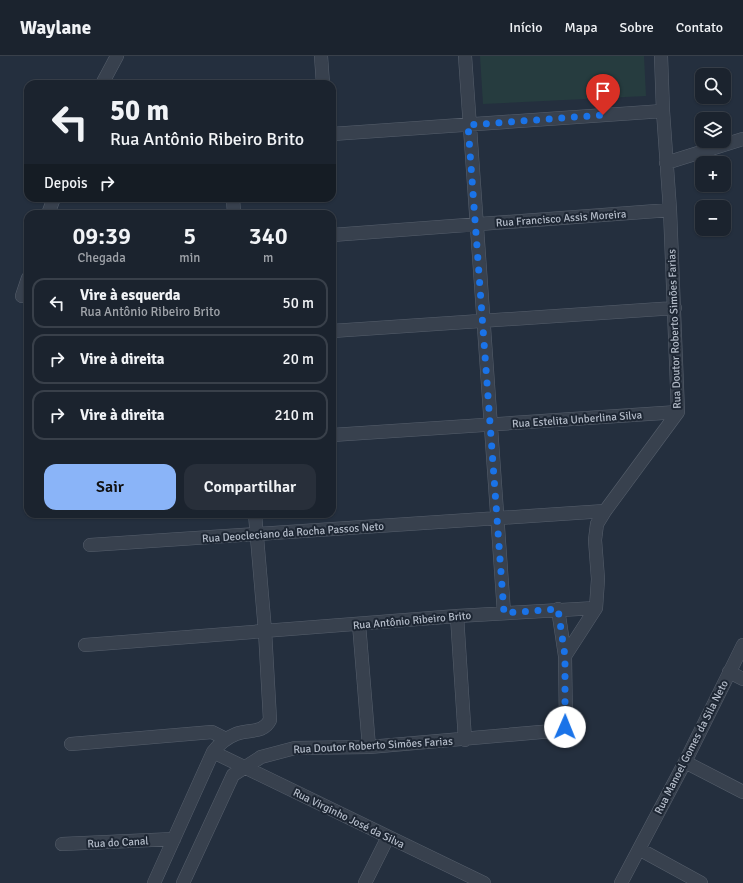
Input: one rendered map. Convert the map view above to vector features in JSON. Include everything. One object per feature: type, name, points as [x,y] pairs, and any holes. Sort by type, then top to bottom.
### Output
[{"type":"street","points":[[104,80],[117,56]]},
{"type":"street","points":[[321,56],[323,80]]},
{"type":"street","points":[[465,56],[468,125],[504,613]]},
{"type":"street","name":"Rua Doutor Roberto Simões Farias","points":[[565,656],[596,608],[598,579],[595,540],[597,524],[605,510],[678,412],[670,210],[666,163],[661,56]]},
{"type":"street","points":[[336,134],[663,111]]},
{"type":"street","points":[[666,163],[743,139]]},
{"type":"street","name":"Rua Francisco Assis Moreira","points":[[336,235],[670,210]]},
{"type":"street","points":[[22,296],[24,290]]},
{"type":"street","points":[[336,331],[674,308]]},
{"type":"street","name":"Rua Estelita Unberlina Silva","points":[[336,435],[678,412]]},
{"type":"street","name":"Rua Deocleciano da Rocha Passos Neto","points":[[90,545],[496,519],[605,510]]},
{"type":"street","points":[[154,883],[213,752],[226,739],[238,733],[259,730],[268,724],[270,720],[265,631],[255,518]]},
{"type":"street","name":"Rua Antônio Ribeiro Brito","points":[[85,645],[457,616],[596,608]]},
{"type":"street","name":"Rua Doutor Roberto Simões Farias","points":[[183,883],[233,775],[261,757],[295,748],[369,747],[465,740],[564,730],[566,724],[565,656],[558,609]]},
{"type":"street","points":[[457,616],[465,740]]},
{"type":"street","points":[[359,624],[369,747]]},
{"type":"street","name":"Rua Manoel Gomes da Sila Neto","points":[[621,883],[686,762],[743,645]]},
{"type":"street","points":[[729,672],[743,679]]},
{"type":"street","points":[[71,744],[212,732],[226,739]]},
{"type":"street","name":"Rua Virginho José da Silva","points":[[213,752],[484,883]]},
{"type":"street","points":[[686,762],[743,792]]},
{"type":"street","points":[[366,883],[388,837]]},
{"type":"street","name":"Rua do Canal","points":[[62,844],[174,839]]},
{"type":"street","points":[[639,849],[701,883]]},
{"type":"green space","points":[[480,56],[644,56],[646,96],[483,104]]},
{"type":"route","points":[[565,727],[565,656],[558,609],[504,613],[468,125],[603,115]]}]
